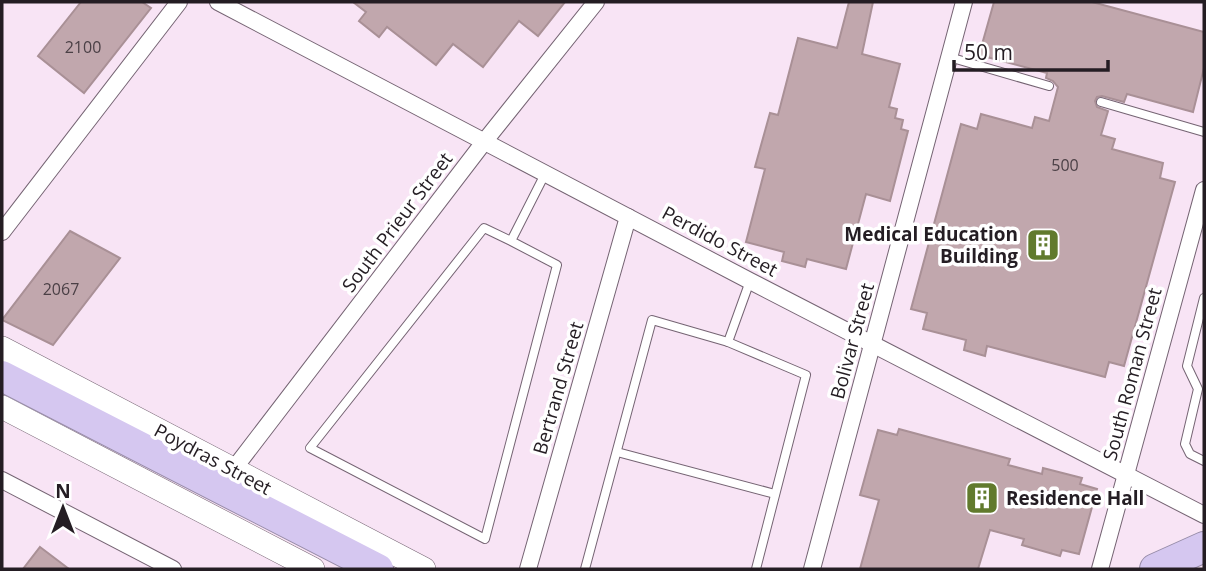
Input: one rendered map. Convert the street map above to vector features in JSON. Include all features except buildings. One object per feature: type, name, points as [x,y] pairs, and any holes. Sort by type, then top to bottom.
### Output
[{"type":"highway","points":[[2,376],[378,569]]},
{"type":"highway","points":[[1155,569],[1204,547]]},
{"type":"main road","name":"Poydras Street","points":[[2,348],[424,569]]},
{"type":"main road","points":[[2,407],[313,569]]},
{"type":"street","points":[[2,232],[179,2]]},
{"type":"street","name":"Perdido Street","points":[[218,2],[1204,515]]},
{"type":"street","name":"South Prieur Street","points":[[233,470],[484,142],[596,2]]},
{"type":"street","name":"Bolivar Street","points":[[812,569],[964,2]]},
{"type":"street","name":"South Roman Street","points":[[1100,569],[1204,190]]},
{"type":"street","name":"Bertrand Street","points":[[528,569],[628,217]]},
{"type":"street","points":[[2,481],[165,568]]},
{"type":"lane","points":[[949,57],[1048,86]]},
{"type":"lane","points":[[1101,102],[1204,132]]},
{"type":"lane","points":[[511,241],[545,174]]},
{"type":"lane","points":[[484,228],[511,241],[556,265],[485,539],[310,448],[484,228]]},
{"type":"lane","points":[[728,342],[750,281]]},
{"type":"lane","points":[[1204,298],[1187,366],[1201,390],[1185,444],[1191,454],[1204,461]]},
{"type":"lane","points":[[585,569],[652,320],[728,342],[806,375],[756,569]]},
{"type":"lane","points":[[617,452],[775,494]]},
{"type":"place","name":"Medical Education Building","points":[[1043,245]]},
{"type":"place","name":"Residence Hall","points":[[982,498]]}]
